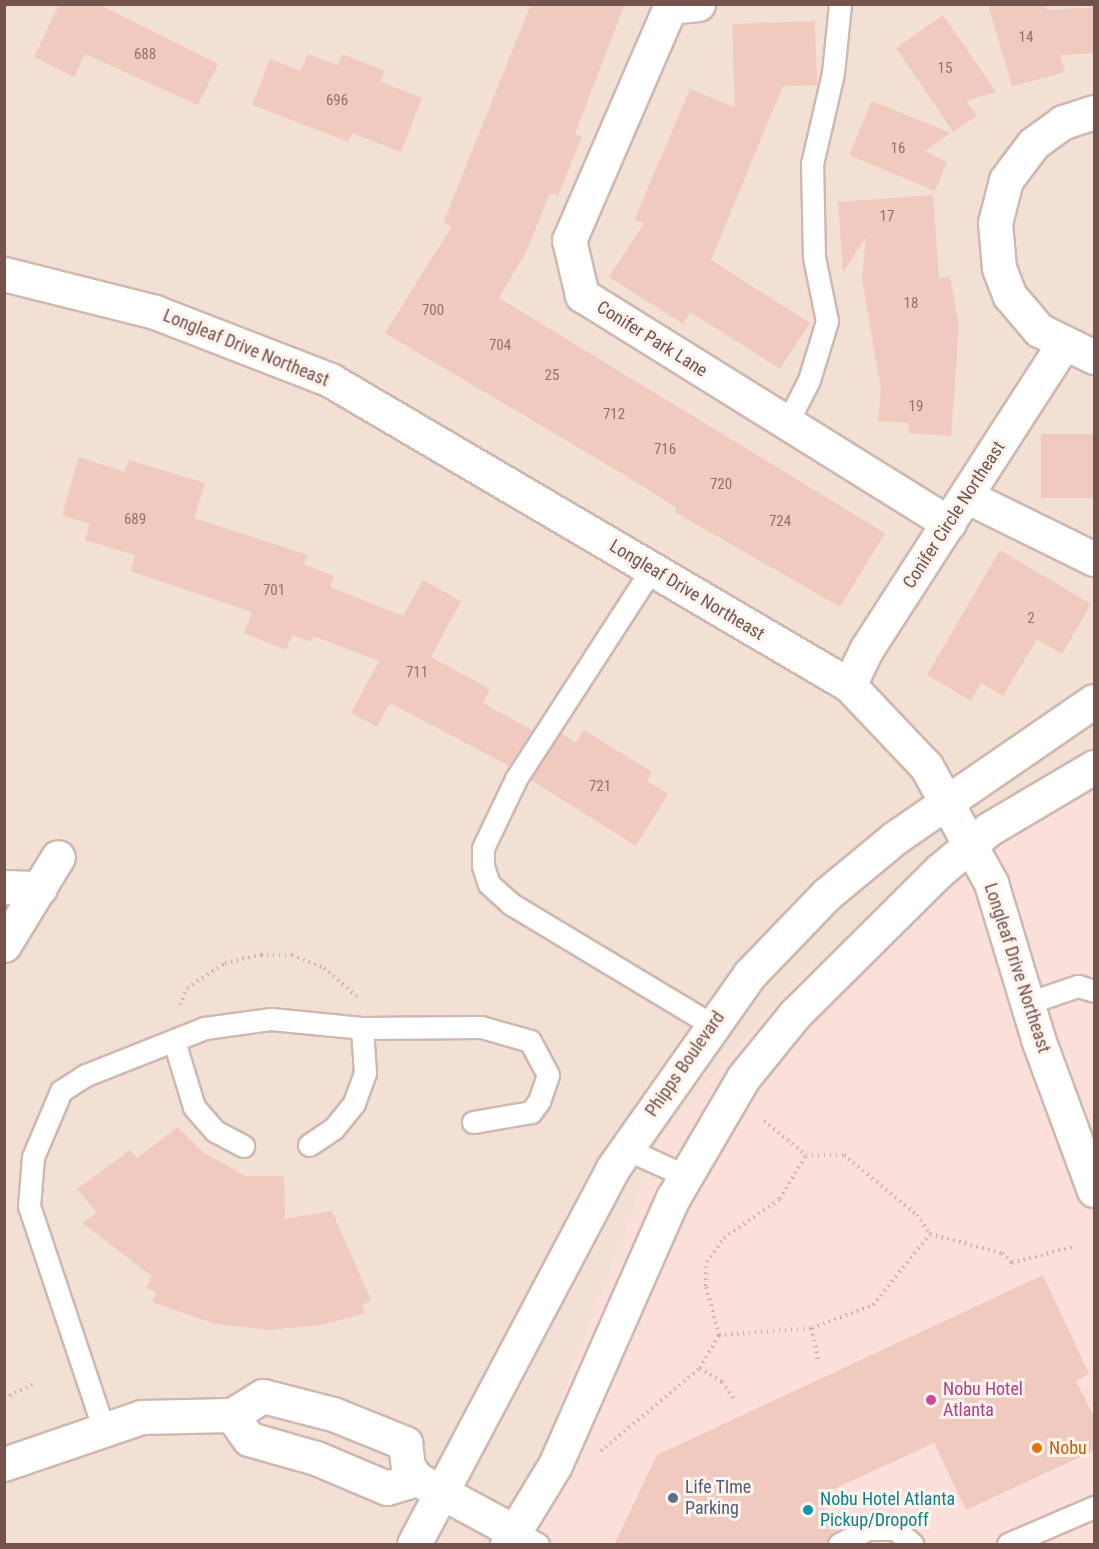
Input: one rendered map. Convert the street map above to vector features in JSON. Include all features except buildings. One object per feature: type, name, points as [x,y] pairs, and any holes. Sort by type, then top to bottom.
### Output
[{"type":"street","name":"Conifer Park Lane","points":[[698,4],[670,7],[569,240],[582,295],[949,523]]},
{"type":"street","points":[[1095,112],[1063,122],[1033,144],[1006,180],[995,223],[999,268],[1010,296],[1039,330],[1062,346],[1095,357]]},
{"type":"street","name":"Longleaf Drive Northeast","points":[[4,274],[155,312],[330,380],[849,685],[926,765],[972,844],[998,902],[1028,1003],[1095,1190]]},
{"type":"street","name":"Conifer Circle Northeast","points":[[849,685],[866,650],[1062,346]]},
{"type":"street","points":[[966,496],[1095,560]]},
{"type":"street","name":"Phipps Boulevard","points":[[414,1545],[429,1485],[626,1149],[711,1024],[749,975],[827,894],[948,801],[1095,701]]},
{"type":"street","points":[[4,1464],[141,1417],[232,1415],[263,1396],[333,1414],[405,1443],[408,1467],[429,1485],[520,1540],[686,1176],[743,1078],[795,1014],[972,844],[1095,767]]},
{"type":"street","points":[[4,945],[58,857]]},
{"type":"street","points":[[4,887],[40,888]]},
{"type":"street","points":[[232,1415],[249,1439],[316,1458],[387,1488],[429,1485]]},
{"type":"lane","points":[[787,423],[809,380],[826,321],[814,257],[812,164],[833,73],[840,4]]},
{"type":"lane","points":[[651,570],[516,779],[483,848],[483,866],[489,884],[511,904],[711,1024]]},
{"type":"lane","points":[[1028,1003],[1078,986],[1095,991]]},
{"type":"lane","points":[[104,1430],[29,1206],[33,1157],[61,1091],[86,1075],[205,1028],[271,1019],[362,1028],[481,1026],[530,1041],[548,1075],[539,1101],[531,1112],[473,1122]]},
{"type":"lane","points":[[309,1145],[334,1128],[354,1103],[365,1073],[362,1028]]},
{"type":"lane","points":[[174,1041],[194,1107],[215,1131],[243,1146]]},
{"type":"lane","points":[[626,1149],[686,1176]]},
{"type":"lane","points":[[1008,1545],[1095,1507]]},
{"type":"lane","points":[[839,1545],[868,1529],[895,1529],[912,1545]]},
{"type":"path","points":[[764,1121],[806,1155],[844,1155],[866,1168],[917,1215],[930,1234],[1002,1253],[1012,1263],[1075,1246]]},
{"type":"path","points":[[590,1460],[700,1368],[719,1335],[706,1286],[707,1262],[724,1238],[780,1199],[806,1155]]},
{"type":"path","points":[[719,1335],[812,1328],[873,1305],[930,1234]]},
{"type":"path","points":[[812,1328],[818,1362]]},
{"type":"path","points":[[700,1368],[722,1382],[736,1402]]},
{"type":"path","points":[[4,1398],[36,1383]]},
{"type":"shaded area","points":[[5,5],[1094,5],[1094,784],[804,972],[710,1081],[536,1466],[492,1544],[5,1544]]},
{"type":"shaded area","points":[[1094,784],[1094,1544],[492,1544],[536,1466],[660,1137],[804,972]]},
{"type":"place","name":"Nobu Hotel Atlanta","points":[[931,1400]]},
{"type":"place","name":"Nobu","points":[[1037,1448]]},
{"type":"place","name":"Life TIme Parking","points":[[673,1498]]},
{"type":"place","name":"Nobu Hotel Atlanta Pickup/Dropoff","points":[[808,1510]]}]
